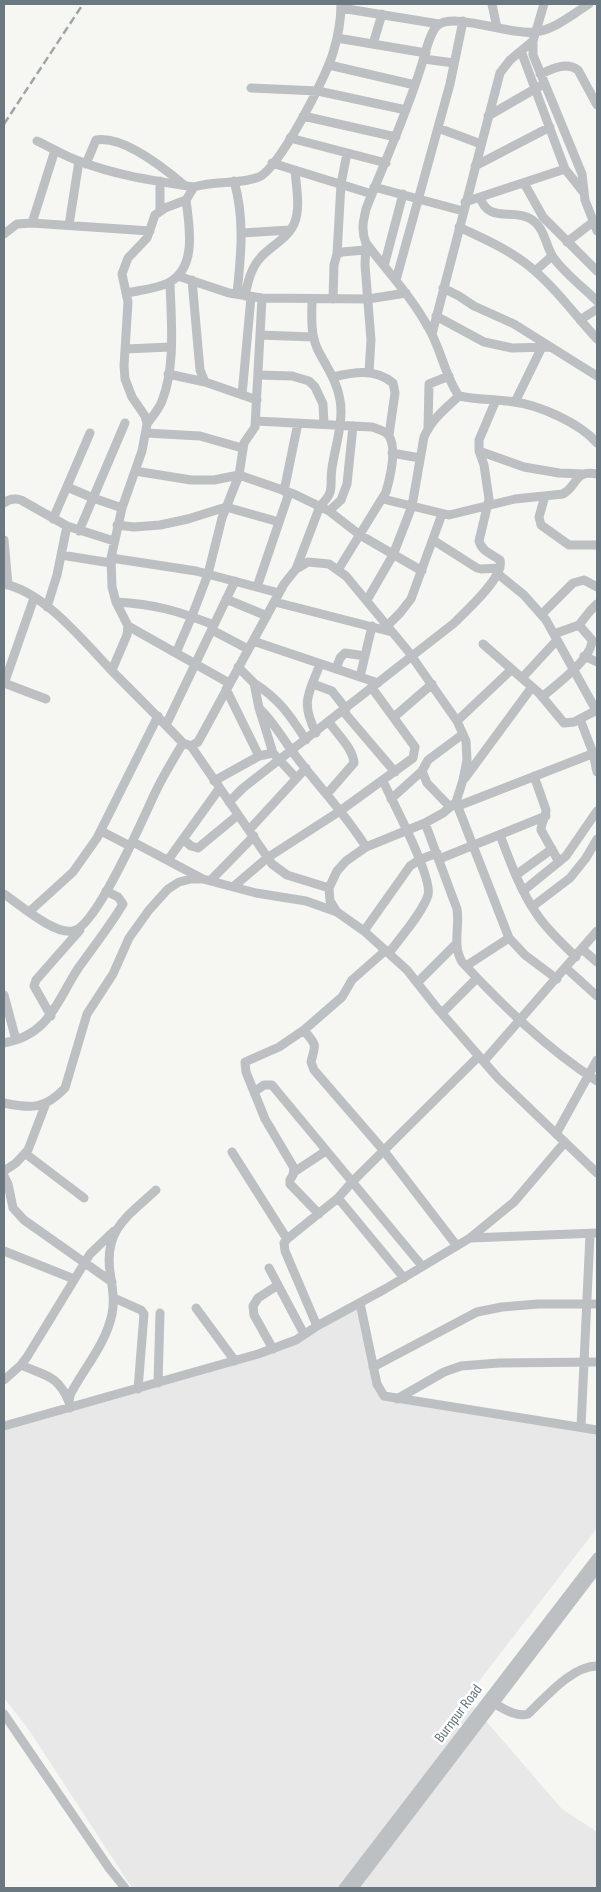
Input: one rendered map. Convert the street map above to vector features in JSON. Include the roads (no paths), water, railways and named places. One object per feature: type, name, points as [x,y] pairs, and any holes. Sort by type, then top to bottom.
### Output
[{"type":"street","points":[[492,4],[497,28]]},
{"type":"street","points":[[544,4],[535,37],[533,55],[582,174],[584,193],[597,231]]},
{"type":"street","points":[[432,334],[500,73],[510,60],[535,37],[589,4]]},
{"type":"street","points":[[37,141],[83,163],[114,172],[185,186],[194,187],[259,176],[272,163],[290,138],[318,91],[338,38],[341,6],[439,24],[463,21],[524,33],[535,37]]},
{"type":"street","points":[[373,44],[382,14]]},
{"type":"street","points":[[396,280],[438,128],[463,21]]},
{"type":"street","points":[[370,372],[371,340],[365,265],[366,246],[362,223],[373,190],[396,138],[416,85],[432,32],[439,24]]},
{"type":"street","points":[[338,38],[373,44],[454,63]]},
{"type":"street","points":[[521,51],[565,169],[584,193]]},
{"type":"street","points":[[329,65],[416,85]]},
{"type":"street","points":[[540,74],[560,66],[573,66],[578,70],[597,105]]},
{"type":"street","points":[[488,116],[544,83]]},
{"type":"street","points":[[251,88],[318,91],[406,110]]},
{"type":"street","points":[[303,116],[396,138]]},
{"type":"street","points":[[475,166],[550,127]]},
{"type":"street","points":[[438,128],[481,144]]},
{"type":"street","points":[[290,138],[386,162]]},
{"type":"street","points":[[69,226],[83,163],[96,140],[106,139],[147,156],[185,186]]},
{"type":"street","points":[[32,223],[55,150]]},
{"type":"street","points":[[333,299],[334,265],[338,254],[341,184],[347,153]]},
{"type":"street","points":[[272,163],[341,184],[464,206],[480,197],[565,169]]},
{"type":"street","points":[[244,296],[256,263],[294,224],[297,212],[295,170]]},
{"type":"street","points":[[160,181],[160,210]]},
{"type":"street","points":[[234,181],[239,203],[242,233],[244,296],[242,395]]},
{"type":"street","points":[[524,183],[543,217],[597,270]]},
{"type":"street","points":[[146,429],[145,416],[132,397],[125,380],[127,293],[122,281],[123,268],[131,254],[147,238],[155,216],[160,210],[186,200],[194,187]]},
{"type":"street","points":[[384,266],[403,194]]},
{"type":"street","points":[[480,197],[482,204],[493,213],[523,217],[534,222],[546,240],[552,256],[597,301]]},
{"type":"street","points":[[127,293],[151,289],[170,282],[178,276],[185,263],[190,237],[186,200]]},
{"type":"street","points":[[567,242],[593,222]]},
{"type":"street","points":[[4,234],[18,224],[32,223],[150,231]]},
{"type":"street","points":[[459,227],[499,246],[535,271],[597,339]]},
{"type":"street","points":[[242,233],[290,230]]},
{"type":"street","points":[[338,254],[366,246]]},
{"type":"street","points":[[366,246],[406,293],[432,334],[453,388],[459,396],[471,399],[516,402],[534,406],[594,433],[597,442]]},
{"type":"street","points":[[535,271],[552,256]]},
{"type":"street","points":[[178,276],[244,296],[262,298],[368,299],[406,293]]},
{"type":"street","points":[[192,280],[200,370],[204,382]]},
{"type":"street","points":[[112,670],[127,635],[128,626],[116,602],[112,587],[111,560],[117,525],[135,471],[146,429],[161,403],[168,374],[171,347],[170,282]]},
{"type":"street","points":[[443,288],[474,306],[514,324],[546,347],[597,376]]},
{"type":"street","points":[[176,652],[208,574],[226,508],[239,475],[242,448],[247,436],[255,427],[262,298]]},
{"type":"street","points":[[51,1016],[34,986],[36,980],[95,911],[156,792],[187,745],[198,742],[266,616],[296,569],[320,506],[332,490],[331,471],[341,401],[333,377],[313,337],[311,321],[312,299]]},
{"type":"street","points":[[580,320],[597,309]]},
{"type":"street","points":[[436,316],[484,342],[512,348],[546,347]]},
{"type":"street","points":[[260,336],[313,337]]},
{"type":"street","points":[[125,349],[171,347]]},
{"type":"street","points":[[516,402],[546,347]]},
{"type":"street","points":[[333,377],[351,373],[370,372],[389,380],[395,388],[389,435]]},
{"type":"street","points":[[168,374],[204,382],[257,400]]},
{"type":"street","points":[[258,375],[292,376],[309,381],[315,387],[323,404],[324,424]]},
{"type":"street","points":[[428,428],[429,384],[449,376]]},
{"type":"street","points":[[367,600],[393,555],[412,506],[424,437],[428,428],[434,418],[459,396]]},
{"type":"street","points":[[229,802],[243,788],[412,657],[467,610],[499,571],[502,563],[500,560],[480,547],[479,541],[488,506],[488,490],[484,465],[479,451],[479,440],[496,400]]},
{"type":"street","points":[[256,421],[372,427],[389,435],[392,441],[390,477],[383,499],[338,570]]},
{"type":"street","points":[[257,587],[280,522],[287,492],[298,422]]},
{"type":"street","points":[[79,531],[125,423]]},
{"type":"street","points":[[329,512],[340,500],[347,484],[353,426]]},
{"type":"street","points":[[146,429],[200,436],[242,448]]},
{"type":"street","points":[[54,519],[90,433]]},
{"type":"street","points":[[479,451],[534,469],[559,473],[597,474]]},
{"type":"street","points":[[392,453],[420,458]]},
{"type":"street","points":[[484,465],[490,455]]},
{"type":"street","points":[[135,471],[190,480],[214,480],[239,475],[320,506],[360,535],[422,571]]},
{"type":"street","points":[[383,499],[442,514],[455,514],[514,499],[563,494],[569,491],[575,480],[583,474]]},
{"type":"street","points":[[67,487],[122,508]]},
{"type":"street","points":[[545,496],[539,517],[541,525],[569,545],[597,544]]},
{"type":"street","points":[[4,503],[14,498],[21,500],[79,531],[114,540]]},
{"type":"street","points":[[117,525],[134,527],[160,525],[226,508],[280,522]]},
{"type":"street","points":[[390,629],[416,588],[442,514]]},
{"type":"street","points":[[47,607],[68,526]]},
{"type":"street","points":[[4,540],[6,584],[47,607],[83,638],[112,670],[187,745],[267,858],[278,870],[286,875],[329,888]]},
{"type":"street","points":[[433,540],[477,568],[499,571],[524,595],[542,614],[597,711],[570,723],[564,723],[532,687],[483,644]]},
{"type":"street","points":[[61,555],[208,574],[257,587],[277,598],[372,626],[390,629]]},
{"type":"street","points":[[296,569],[308,562],[329,564],[346,576],[432,684],[457,722],[466,740],[467,760],[455,805]]},
{"type":"street","points":[[542,614],[573,583],[584,580],[597,587]]},
{"type":"street","points":[[166,725],[235,581]]},
{"type":"street","points":[[34,598],[4,683],[46,699]]},
{"type":"street","points":[[226,599],[266,616]]},
{"type":"street","points":[[116,602],[154,605],[192,616],[248,650]]},
{"type":"street","points":[[522,678],[556,637],[580,625],[597,604]]},
{"type":"street","points":[[542,697],[574,670],[592,647],[592,640],[580,625]]},
{"type":"street","points":[[128,626],[196,663],[228,686],[259,756]]},
{"type":"street","points":[[360,678],[372,626]]},
{"type":"street","points":[[233,887],[267,858],[340,811],[395,772],[413,758],[416,752],[415,747],[375,686],[336,669],[253,641]]},
{"type":"street","points":[[336,669],[340,658],[345,653],[365,656]]},
{"type":"street","points":[[584,656],[597,662]]},
{"type":"street","points":[[316,733],[306,708],[320,664]]},
{"type":"street","points":[[238,667],[254,683],[281,704],[306,740]]},
{"type":"street","points":[[457,722],[511,670]]},
{"type":"street","points":[[254,683],[259,708],[273,753],[296,778]]},
{"type":"street","points":[[313,684],[332,691],[344,710],[395,772]]},
{"type":"street","points":[[394,717],[432,684]]},
{"type":"street","points":[[463,780],[532,687]]},
{"type":"street","points":[[259,708],[272,722],[366,847]]},
{"type":"street","points":[[29,912],[73,872],[101,831],[158,716]]},
{"type":"street","points":[[580,718],[595,752],[597,772]]},
{"type":"street","points":[[327,794],[351,768],[354,762],[354,757],[350,750],[328,722]]},
{"type":"street","points":[[391,798],[422,771],[428,760],[463,734]]},
{"type":"street","points":[[337,912],[330,901],[329,888],[337,871],[346,861],[366,847],[425,823],[455,805],[595,752]]},
{"type":"street","points":[[168,860],[217,785],[259,756],[273,753]]},
{"type":"street","points":[[207,880],[251,833],[306,768]]},
{"type":"street","points":[[422,771],[427,783],[455,805],[474,845],[509,938],[525,955],[557,979]]},
{"type":"street","points":[[534,776],[545,804],[546,816],[541,825],[541,830],[559,862]]},
{"type":"street","points":[[294,1172],[270,1129],[246,1072],[245,1062],[279,1047],[304,1030],[342,997],[352,980],[388,951],[418,913],[428,896],[427,879],[382,781]]},
{"type":"street","points":[[183,839],[191,846],[198,848],[238,815]]},
{"type":"street","points":[[364,931],[403,874],[419,860],[474,845],[546,816]]},
{"type":"street","points":[[523,891],[559,862],[574,846],[596,816]]},
{"type":"street","points":[[425,823],[457,909],[457,953],[466,966],[519,1022],[597,1081]]},
{"type":"street","points":[[101,831],[168,860],[207,880]]},
{"type":"street","points":[[500,835],[523,891],[532,907],[546,927],[576,957]]},
{"type":"street","points":[[532,907],[570,878],[586,858],[597,839]]},
{"type":"street","points":[[516,875],[552,848]]},
{"type":"street","points":[[4,1103],[27,1107],[46,1103],[66,1088],[87,1014],[113,974],[122,952],[137,926],[168,889],[191,879],[207,880],[268,895],[306,901],[337,912],[364,931],[388,951],[418,982],[498,1078],[597,1173]]},
{"type":"street","points":[[4,1043],[29,1034],[51,1016],[77,971],[123,904],[118,897],[106,891]]},
{"type":"street","points":[[6,898],[59,930],[72,932],[82,928]]},
{"type":"street","points":[[317,1326],[285,1251],[284,1243],[338,1198],[384,1150],[519,1022],[597,932]]},
{"type":"street","points":[[466,966],[509,938]]},
{"type":"street","points":[[418,982],[456,944]]},
{"type":"street","points":[[582,949],[597,962]]},
{"type":"street","points":[[566,968],[597,996]]},
{"type":"street","points":[[442,1013],[478,978]]},
{"type":"street","points":[[4,995],[16,1040]]},
{"type":"street","points":[[304,1030],[316,1046],[311,1062],[314,1070],[384,1150],[457,1246]]},
{"type":"street","points":[[556,1134],[597,1060]]},
{"type":"street","points":[[254,1092],[264,1085],[272,1085],[422,1266]]},
{"type":"street","points":[[4,1171],[26,1154],[46,1103]]},
{"type":"street","points":[[4,1425],[69,1405],[158,1383],[235,1361],[272,1349],[304,1334],[404,1278],[470,1238],[514,1202],[565,1142]]},
{"type":"street","points":[[318,1214],[290,1184],[290,1180],[294,1172],[326,1150]]},
{"type":"street","points":[[232,1152],[287,1239]]},
{"type":"street","points":[[26,1154],[84,1198]]},
{"type":"street","points":[[4,1176],[8,1184],[13,1208],[24,1220],[112,1282]]},
{"type":"street","points":[[4,1380],[22,1365],[84,1262],[96,1246],[156,1190]]},
{"type":"street","points":[[338,1198],[404,1278]]},
{"type":"street","points":[[69,1405],[73,1390],[104,1337],[112,1315],[114,1298],[109,1254],[115,1230]]},
{"type":"street","points":[[470,1238],[594,1234],[586,1304],[581,1427]]},
{"type":"street","points":[[4,1251],[74,1279]]},
{"type":"street","points":[[269,1268],[304,1334]]},
{"type":"street","points":[[272,1349],[254,1315],[253,1306],[258,1298],[278,1285]]},
{"type":"street","points":[[114,1298],[140,1310],[144,1314],[138,1388]]},
{"type":"street","points":[[360,1303],[373,1367],[379,1389],[384,1396],[597,1430]]},
{"type":"street","points":[[373,1367],[478,1312],[502,1307],[597,1304]]},
{"type":"street","points":[[196,1308],[235,1361]]},
{"type":"street","points":[[158,1383],[160,1313]]},
{"type":"street","points":[[397,1399],[444,1372],[461,1366],[499,1363],[597,1362]]},
{"type":"street","points":[[22,1365],[55,1380],[64,1390],[69,1405]]},
{"type":"street","name":"Burnpur Road","points":[[343,1888],[597,1556]]},
{"type":"street","points":[[354,1888],[597,1569]]},
{"type":"street","points":[[495,1704],[515,1715],[522,1716],[528,1714],[572,1674],[589,1666],[597,1666]]},
{"type":"street","points":[[4,1714],[109,1868],[125,1888]]},
{"type":"railway","points":[[4,124],[83,4]]}]
